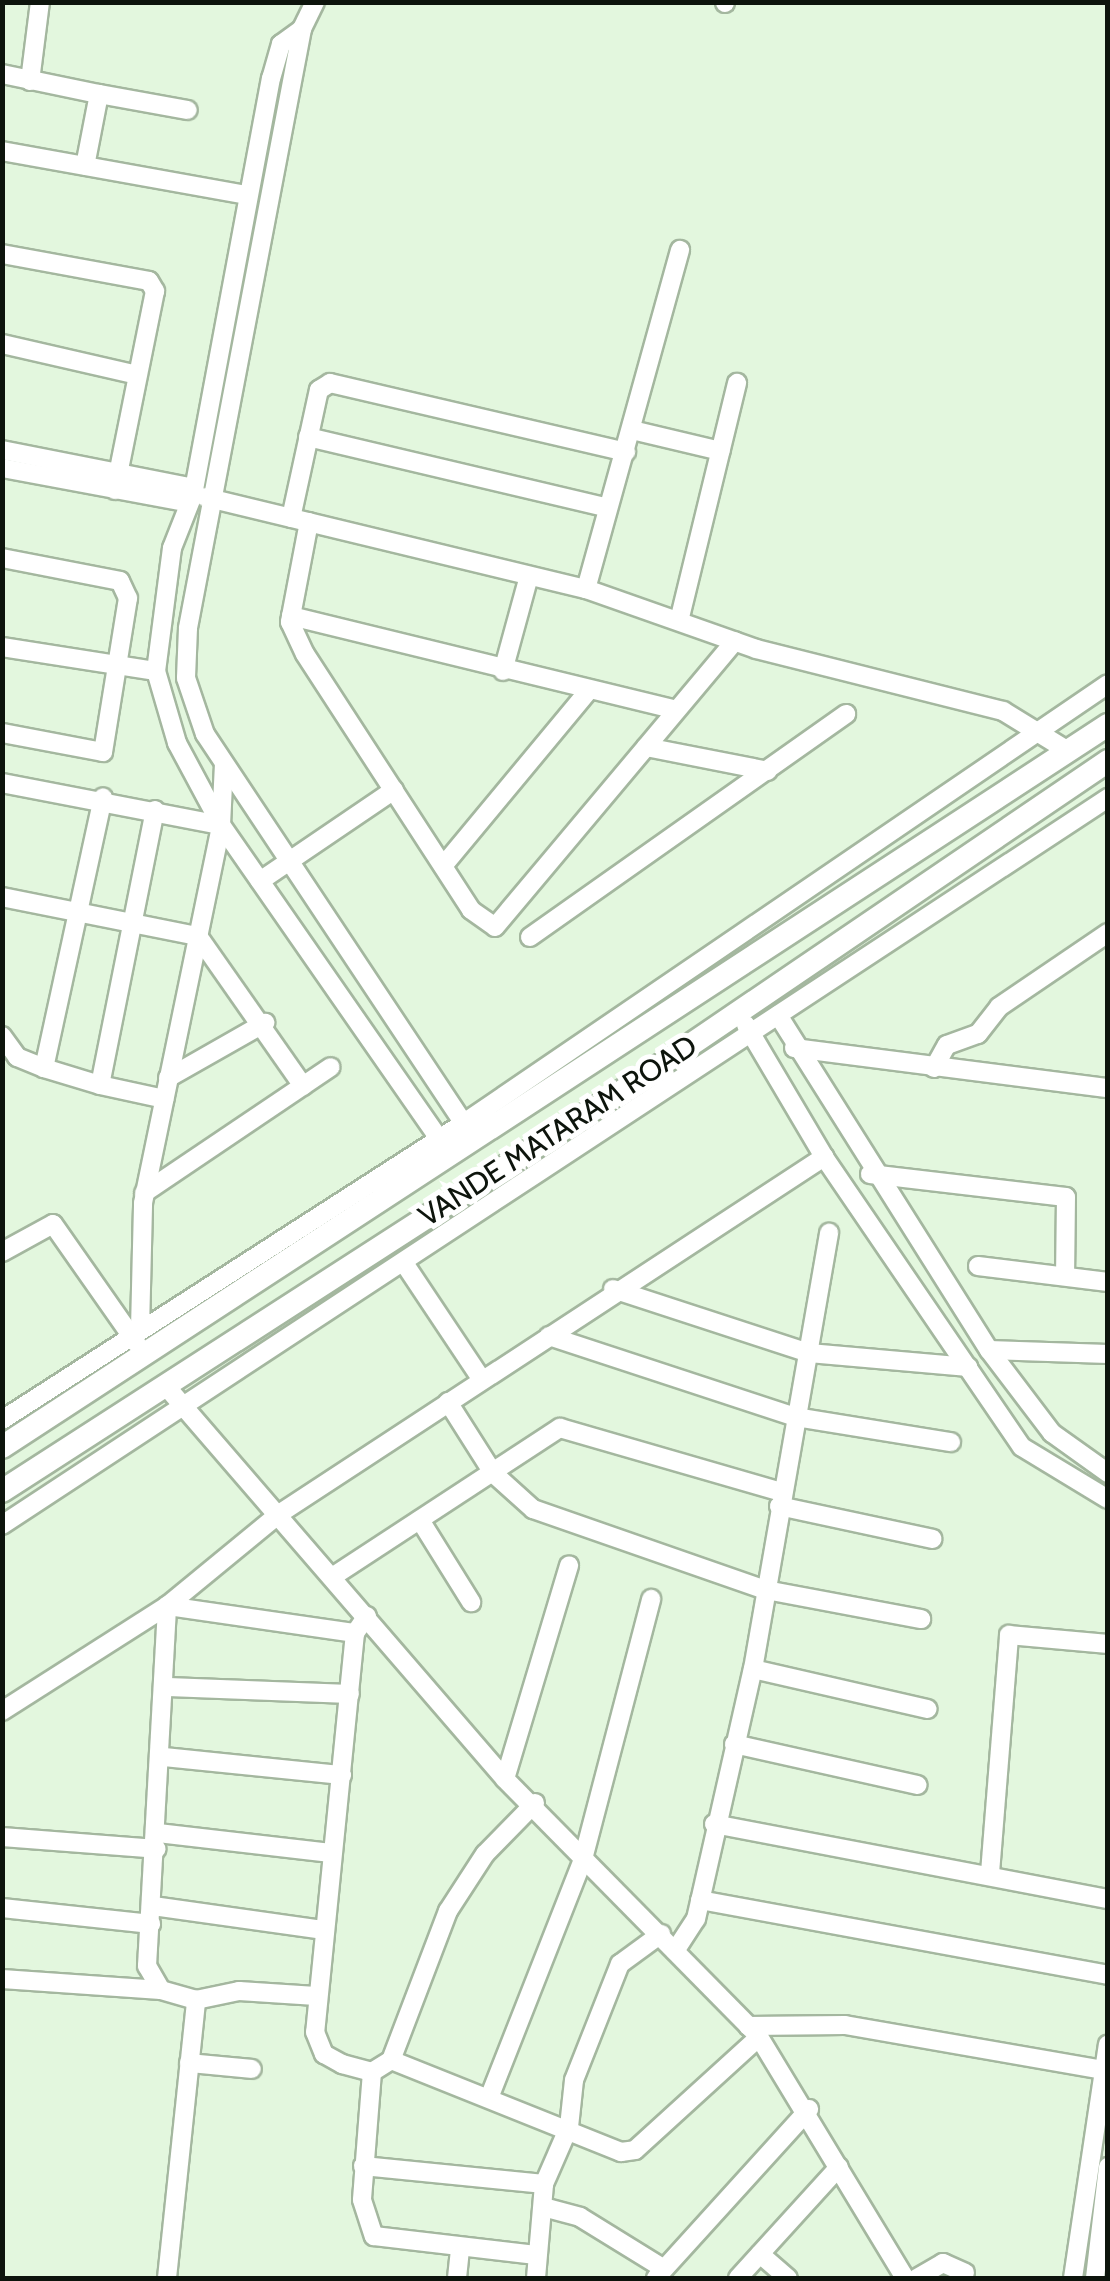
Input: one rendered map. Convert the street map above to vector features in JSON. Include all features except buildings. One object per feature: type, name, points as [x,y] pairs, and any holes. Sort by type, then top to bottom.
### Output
[{"type":"main road","name":"VANDE MATARAM ROAD","points":[[2,1447],[145,1357],[446,1147],[1108,725]]},
{"type":"main road","name":"VANDE MATARAM ROAD","points":[[2,1491],[745,1023],[1108,761]]},
{"type":"street","points":[[30,81],[40,2]]},
{"type":"street","points":[[315,2],[302,29],[214,499],[186,678],[224,764],[469,1132],[1108,684]]},
{"type":"street","points":[[2,1420],[136,1333],[446,1147],[222,826],[177,742],[156,671],[246,194],[282,44],[302,29]]},
{"type":"street","points":[[2,74],[188,110]]},
{"type":"street","points":[[85,166],[99,94]]},
{"type":"street","points":[[2,151],[246,194]]},
{"type":"street","points":[[586,589],[680,250]]},
{"type":"street","points":[[2,254],[149,281],[137,375],[117,481]]},
{"type":"street","points":[[2,344],[137,375]]},
{"type":"street","points":[[626,452],[330,383],[319,390],[308,437],[290,616],[305,654],[482,923],[494,927],[646,747],[673,709],[735,641]]},
{"type":"street","points":[[680,617],[736,383]]},
{"type":"street","points":[[632,430],[722,451]]},
{"type":"street","points":[[308,437],[608,508]]},
{"type":"street","points":[[2,450],[117,481],[214,499],[586,589],[680,617],[735,641],[1044,728],[1068,751]]},
{"type":"street","points":[[2,468],[117,481]]},
{"type":"street","points":[[2,558],[120,581],[128,598],[103,752],[2,734]]},
{"type":"street","points":[[503,670],[529,576]]},
{"type":"street","points":[[290,616],[673,709]]},
{"type":"street","points":[[2,647],[114,669],[156,671]]},
{"type":"street","points":[[443,866],[589,690]]},
{"type":"street","points":[[530,937],[846,714]]},
{"type":"street","points":[[646,747],[694,764],[768,771]]},
{"type":"street","points":[[136,1333],[144,1193],[222,826],[224,764]]},
{"type":"street","points":[[2,783],[103,797],[222,826]]},
{"type":"street","points":[[260,881],[394,790]]},
{"type":"street","points":[[44,1068],[103,797]]},
{"type":"street","points":[[2,1524],[406,1266],[745,1023],[778,1015],[1108,798]]},
{"type":"street","points":[[100,1085],[155,810]]},
{"type":"street","points":[[2,897],[132,926],[198,936],[265,1023],[303,1086]]},
{"type":"street","points":[[934,1068],[947,1045],[978,1034],[999,1007],[1108,934]]},
{"type":"street","points":[[1086,948],[1108,952]]},
{"type":"street","points":[[778,1015],[870,1174],[989,1350],[1052,1433],[1108,1472]]},
{"type":"street","points":[[168,1078],[265,1023]]},
{"type":"street","points":[[745,1023],[824,1157],[1022,1447],[1108,1498]]},
{"type":"street","points":[[2,1036],[16,1057],[44,1068],[165,1099]]},
{"type":"street","points":[[794,1048],[1108,1088]]},
{"type":"street","points":[[144,1193],[331,1067]]},
{"type":"street","points":[[2,1711],[167,1606],[279,1514],[549,1336],[613,1289],[824,1157]]},
{"type":"street","points":[[870,1174],[1066,1197],[1065,1276]]},
{"type":"street","points":[[2,1252],[53,1224],[136,1333],[145,1357]]},
{"type":"street","points":[[676,1951],[700,1900],[714,1824],[753,1669],[829,1233]]},
{"type":"street","points":[[406,1266],[482,1380]]},
{"type":"street","points":[[978,1266],[1108,1282]]},
{"type":"street","points":[[613,1289],[810,1353],[968,1367]]},
{"type":"street","points":[[549,1336],[796,1417],[951,1442]]},
{"type":"street","points":[[989,1350],[1108,1354]]},
{"type":"street","points":[[165,1385],[181,1409],[334,1576],[506,1780],[534,1802],[583,1859],[754,2032],[810,2109],[904,2278]]},
{"type":"street","points":[[448,1402],[493,1473],[533,1509],[766,1590],[921,1619]]},
{"type":"street","points":[[334,1576],[551,1432],[578,1428],[781,1499],[933,1539]]},
{"type":"street","points":[[420,1520],[472,1602]]},
{"type":"street","points":[[506,1780],[569,1565]]},
{"type":"street","points":[[491,2093],[583,1859],[651,1599]]},
{"type":"street","points":[[167,1606],[355,1633]]},
{"type":"street","points":[[160,1990],[147,1966],[168,1687],[167,1606]]},
{"type":"street","points":[[367,1616],[355,1633],[316,1996],[324,2054],[372,2072]]},
{"type":"street","points":[[990,1873],[1009,1635],[1108,1644]]},
{"type":"street","points":[[753,1669],[927,1708]]},
{"type":"street","points":[[168,1687],[350,1694]]},
{"type":"street","points":[[734,1744],[917,1785]]},
{"type":"street","points":[[164,1757],[342,1776]]},
{"type":"street","points":[[372,2072],[391,2060],[448,1911],[534,1802]]},
{"type":"street","points":[[714,1824],[1108,1898]]},
{"type":"street","points":[[2,1837],[157,1841],[330,1853]]},
{"type":"street","points":[[700,1900],[1108,1975]]},
{"type":"street","points":[[2,1908],[152,1915],[324,1930]]},
{"type":"street","points":[[540,2277],[536,2255],[548,2208],[544,2184],[570,2126],[574,2080],[620,1964],[661,1934]]},
{"type":"street","points":[[2,1979],[160,1990],[196,2000],[239,1990],[316,1996]]},
{"type":"street","points":[[167,2278],[196,2000]]},
{"type":"street","points":[[391,2060],[491,2093],[635,2150],[754,2032],[845,2024],[1104,2070]]},
{"type":"street","points":[[1108,2046],[1073,2269],[1100,2268],[1108,2167]]},
{"type":"street","points":[[189,2063],[252,2069]]},
{"type":"street","points":[[372,2072],[363,2166],[374,2236],[536,2255]]},
{"type":"street","points":[[548,2208],[580,2217],[659,2273],[810,2109]]},
{"type":"street","points":[[363,2166],[544,2184]]},
{"type":"street","points":[[738,2278],[839,2167]]},
{"type":"street","points":[[456,2278],[460,2249]]},
{"type":"street","points":[[760,2254],[788,2278]]},
{"type":"street","points":[[917,2278],[942,2263],[964,2273]]}]
